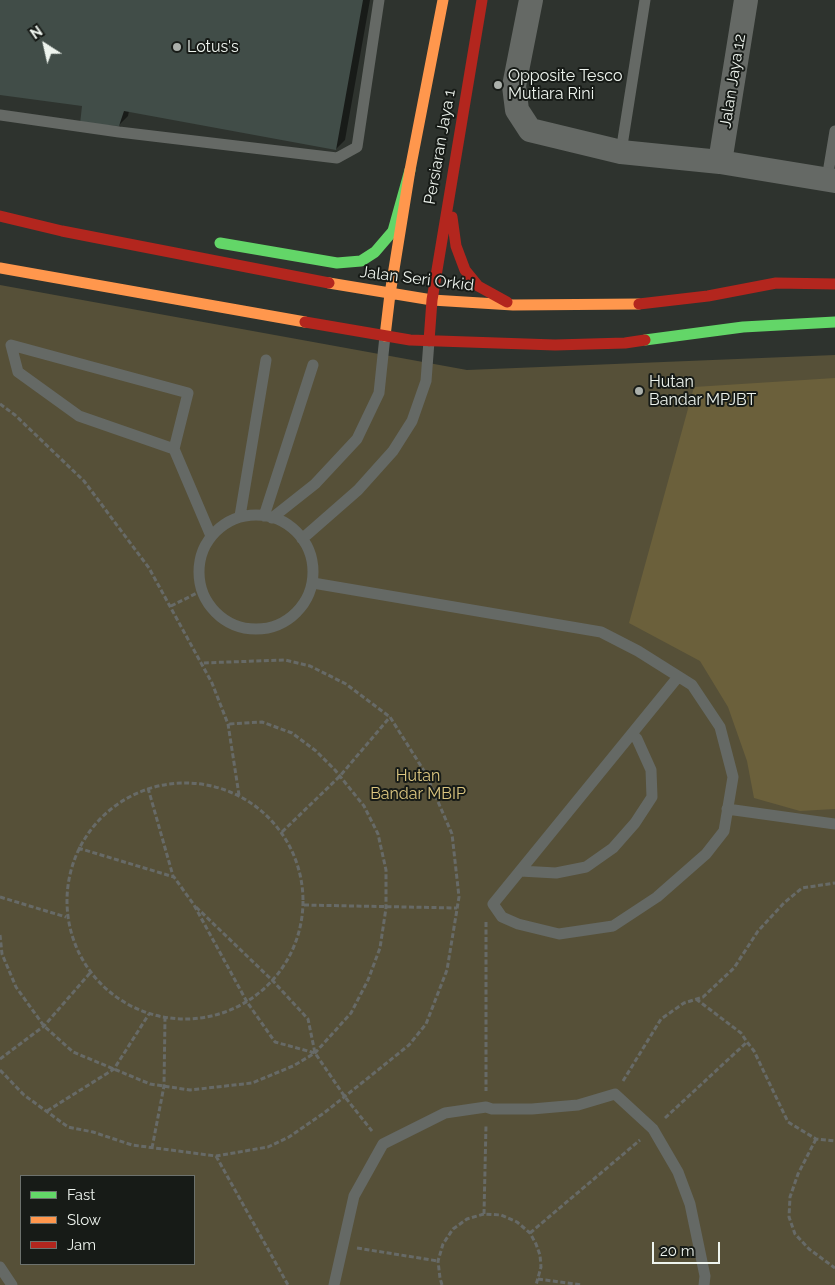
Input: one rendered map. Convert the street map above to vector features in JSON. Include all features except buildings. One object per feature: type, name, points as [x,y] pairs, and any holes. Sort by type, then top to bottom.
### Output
[{"type":"main road","name":"Persiaran Jaya 1","points":[[429,341],[432,300],[482,0]]},
{"type":"main road","name":"Persiaran Jaya 1","points":[[385,336],[410,170],[440,1]]},
{"type":"main road","points":[[205,240],[337,263],[361,261],[375,252],[393,231],[410,170]]},
{"type":"main road","points":[[450,185],[456,246],[465,270],[478,286],[513,305]]},
{"type":"main road","name":"Jalan Seri Orkid","points":[[0,216],[62,231],[390,294],[432,300],[513,305],[633,305],[708,296],[776,283],[835,284]]},
{"type":"main road","points":[[62,231],[138,234]]},
{"type":"main road","points":[[0,268],[385,336],[429,341],[555,345],[625,343],[743,327],[835,322]]},
{"type":"street","points":[[530,0],[514,86],[517,110],[530,130],[621,152],[720,162],[831,180]]},
{"type":"street","name":"Jalan Jaya 12","points":[[720,162],[746,0]]},
{"type":"lane","points":[[0,115],[119,132],[337,158],[357,147],[379,0]]},
{"type":"lane","points":[[621,152],[645,0]]},
{"type":"lane","points":[[831,180],[835,131]]},
{"type":"lane","points":[[268,517],[315,484],[357,439],[379,392],[385,336]]},
{"type":"lane","points":[[302,539],[358,490],[393,451],[412,421],[426,380],[429,341]]},
{"type":"lane","points":[[6,344],[18,372],[79,416],[174,449]]},
{"type":"lane","points":[[6,344],[188,393],[174,449],[211,536]]},
{"type":"lane","points":[[240,516],[266,360]]},
{"type":"lane","points":[[268,517],[313,365]]},
{"type":"lane","points":[[259,514],[282,521],[297,532],[308,547],[313,564],[313,583],[306,600],[295,615],[279,625],[261,630],[243,629],[225,621],[210,608],[201,591],[198,572],[202,552],[211,536],[226,523],[240,516],[259,514]]},
{"type":"lane","points":[[313,583],[601,632],[638,651],[692,685],[720,727],[733,777],[724,831],[706,854],[657,897],[613,926],[559,934],[518,924],[502,917],[493,904],[678,677]]},
{"type":"lane","points":[[520,871],[556,873],[586,867],[613,848],[634,824],[652,797],[651,770],[637,740],[632,734]]},
{"type":"lane","points":[[727,809],[835,824]]},
{"type":"lane","points":[[334,1285],[354,1196],[382,1144],[445,1113],[486,1107],[492,1109],[532,1109],[578,1105],[615,1094],[653,1129],[678,1172],[690,1204],[705,1276],[704,1285]]},
{"type":"lane","points":[[0,1267],[12,1285]]},
{"type":"path","points":[[0,404],[15,415],[84,481],[149,568],[212,683],[228,724],[239,795]]},
{"type":"path","points":[[171,606],[201,591]]},
{"type":"path","points":[[0,1070],[24,1095],[68,1126],[132,1145],[216,1156],[268,1147],[289,1137],[345,1097],[409,1045],[426,1024],[447,970],[459,897],[452,834],[426,774],[390,717],[346,684],[310,666],[286,660],[201,664]]},
{"type":"path","points":[[282,832],[340,776],[390,717]]},
{"type":"path","points":[[0,935],[2,954],[16,987],[44,1026],[73,1052],[150,1084],[190,1090],[252,1082],[292,1066],[315,1053],[351,1013],[368,980],[380,948],[386,908],[386,870],[378,834],[364,806],[340,776],[316,751],[292,733],[262,722],[228,724]]},
{"type":"path","points":[[171,782],[194,782],[217,786],[239,795],[263,810],[282,832],[295,854],[302,879],[304,905],[299,934],[287,960],[273,981],[247,1002],[228,1011],[207,1017],[165,1018],[127,1005],[107,991],[90,973],[74,947],[66,917],[67,882],[78,848],[95,822],[120,802],[148,788],[171,782]]},
{"type":"path","points":[[148,788],[174,877],[194,905],[247,1002],[275,1042],[315,1053]]},
{"type":"path","points":[[78,848],[174,877]]},
{"type":"path","points":[[615,1094],[661,1019],[684,1003],[702,996],[734,968],[758,931],[784,903],[802,888],[835,884]]},
{"type":"path","points":[[0,897],[66,917]]},
{"type":"path","points":[[484,1214],[486,1107],[485,924],[493,904]]},
{"type":"path","points":[[194,905],[273,981],[308,1019],[315,1053],[345,1097],[382,1144]]},
{"type":"path","points":[[304,905],[457,908]]},
{"type":"path","points":[[0,1059],[44,1026],[90,973]]},
{"type":"path","points":[[696,999],[741,1033],[754,1052],[788,1122],[816,1139],[835,1141]]},
{"type":"path","points":[[47,1112],[114,1069],[149,1014]]},
{"type":"path","points":[[152,1148],[164,1086],[165,1018]]},
{"type":"path","points":[[530,1233],[653,1129],[747,1042]]},
{"type":"path","points":[[816,1139],[798,1174],[790,1197],[789,1218],[795,1234],[809,1249],[835,1268]]},
{"type":"path","points":[[216,1156],[288,1285]]},
{"type":"path","points":[[442,1285],[438,1261],[443,1244],[453,1230],[467,1219],[484,1214],[502,1215],[517,1222],[530,1233],[540,1255],[541,1267],[536,1285]]},
{"type":"path","points":[[342,1246],[438,1261]]},
{"type":"path","points":[[538,1279],[582,1285]]},
{"type":"green space","name":"Hutan Bandar MBIP","points":[[0,285],[467,370],[835,355],[835,1285],[0,1285]]},
{"type":"shaded area","points":[[835,378],[835,809],[800,811],[754,798],[747,761],[728,707],[700,661],[629,623],[694,387]]},
{"type":"traffic: fast","points":[[220,243],[337,263],[361,261],[375,252],[393,231],[410,170]]},
{"type":"traffic: fast","points":[[645,340],[743,327],[835,322]]},
{"type":"traffic: slow","points":[[385,336],[410,170],[443,0]]},
{"type":"traffic: slow","points":[[0,268],[305,322]]},
{"type":"traffic: slow","points":[[329,283],[432,300],[513,305],[639,304]]},
{"type":"traffic: jam","points":[[429,341],[432,300],[482,0]]},
{"type":"traffic: jam","points":[[0,216],[62,231],[329,283]]},
{"type":"traffic: jam","points":[[452,217],[456,246],[465,270],[478,286],[507,302]]},
{"type":"traffic: jam","points":[[639,304],[708,296],[776,283],[835,284]]},
{"type":"traffic: jam","points":[[305,322],[410,340],[555,345],[625,343],[645,340]]},
{"type":"place","name":"Lotus's","points":[[177,47]]},
{"type":"place","name":"Opposite Tesco Mutiara Rini","points":[[498,85]]},
{"type":"place","name":"Hutan Bandar MPJBT","points":[[639,391]]}]
